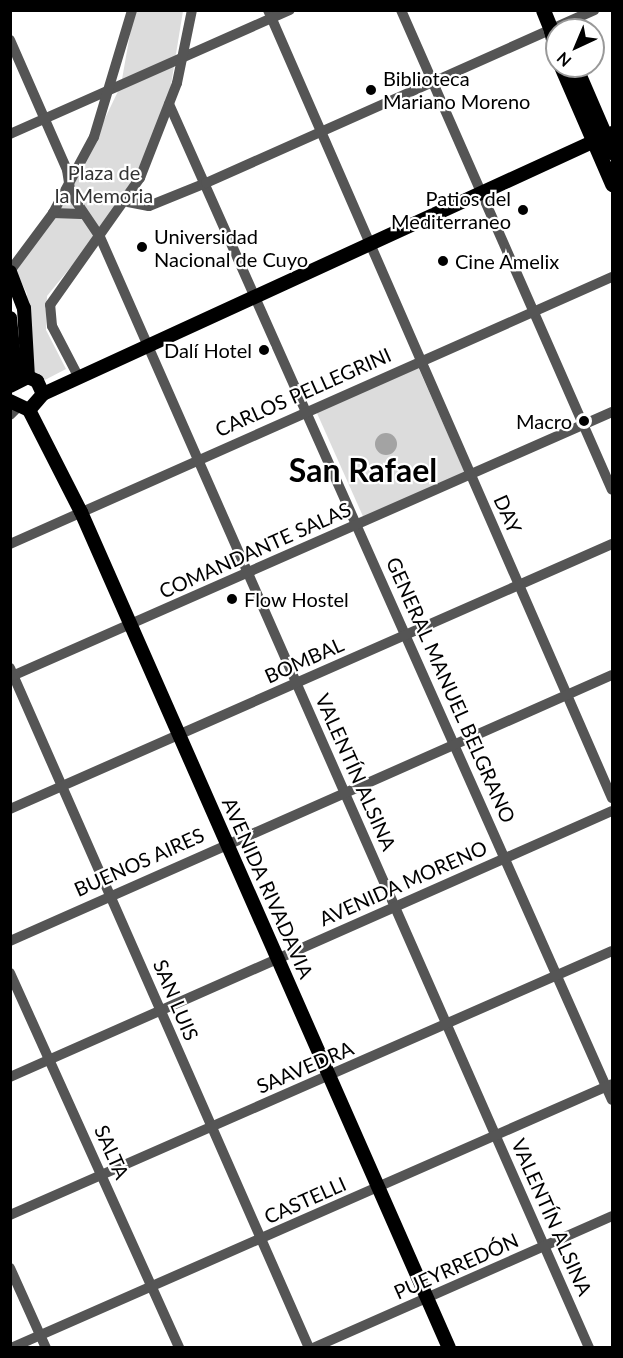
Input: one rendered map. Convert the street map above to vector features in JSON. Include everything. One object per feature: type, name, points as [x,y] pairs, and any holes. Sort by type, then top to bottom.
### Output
[{"type":"highway","points":[[568,78],[606,142]]},
{"type":"highway","points":[[580,78],[606,142],[612,184]]},
{"type":"main road","points":[[10,318],[18,381],[27,403],[71,377],[606,142]]},
{"type":"main road","points":[[10,272],[24,308],[18,381]]},
{"type":"main road","name":"AVENIDA RIVADAVIA","points":[[27,403],[51,444],[449,1347]]},
{"type":"street","points":[[71,377],[52,326],[50,305],[128,202],[169,104],[192,10]]},
{"type":"street","points":[[10,134],[182,58],[269,15],[290,10]]},
{"type":"street","points":[[401,10],[612,490]]},
{"type":"street","points":[[579,18],[594,10]]},
{"type":"street","points":[[10,272],[53,213],[70,184],[112,88],[131,11]]},
{"type":"street","name":"DAY","points":[[269,15],[612,798]]},
{"type":"street","points":[[128,202],[148,206],[207,183],[320,131],[545,36]]},
{"type":"street","name":"VALENTÍN ALSINA","points":[[10,40],[45,119],[81,214],[100,237],[148,343],[590,1347]]},
{"type":"street","name":"GENERAL MANUEL BELGRANO","points":[[169,104],[258,295],[558,975],[610,1086],[612,1100]]},
{"type":"street","points":[[53,213],[81,214]]},
{"type":"street","points":[[10,259],[27,248]]},
{"type":"street","name":"CARLOS PELLEGRINI","points":[[10,544],[420,359],[612,277]]},
{"type":"street","name":"COMANDANTE SALAS","points":[[12,674],[248,573],[612,412]]},
{"type":"street","name":"BOMBAL","points":[[10,809],[612,544]]},
{"type":"street","name":"SAN LUIS","points":[[12,674],[311,1347]]},
{"type":"street","name":"BUENOS AIRES","points":[[10,941],[226,843],[612,675]]},
{"type":"street","name":"AVENIDA MORENO","points":[[10,1077],[612,811]]},
{"type":"street","name":"SAAVEDRA","points":[[10,1215],[101,1173],[330,1077],[612,951]]},
{"type":"street","name":"SALTA","points":[[10,972],[179,1347]]},
{"type":"street","name":"CASTELLI","points":[[11,1347],[610,1086]]},
{"type":"street","name":"PUEYRREDÓN","points":[[311,1347],[427,1299],[612,1216]]},
{"type":"street","points":[[10,1268],[46,1347]]},
{"type":"green space","name":"Plaza de la Memoria","points":[[134,11],[183,11],[168,103],[123,203],[47,296],[46,330],[66,369],[41,382],[30,371],[27,294],[16,271],[75,181],[121,85]]},
{"type":"green space","points":[[418,367],[466,474],[364,519],[317,412]]},
{"type":"shaded area","points":[[386,433],[394,436],[397,444],[394,452],[386,455],[378,452],[375,444],[378,436]]},
{"type":"place","name":"Biblioteca Mariano Moreno","points":[[371,90]]},
{"type":"place","name":"Patios del Mediterraneo","points":[[523,210]]},
{"type":"place","name":"Universidad Nacional de Cuyo","points":[[142,247]]},
{"type":"place","name":"Cine Amelix","points":[[443,261]]},
{"type":"place","name":"Dalí Hotel","points":[[264,350]]},
{"type":"place","name":"Macro","points":[[584,421]]},
{"type":"place","name":"Flow Hostel","points":[[232,599]]},
{"type":"district","name":"San Rafael","points":[[363,470]]}]
